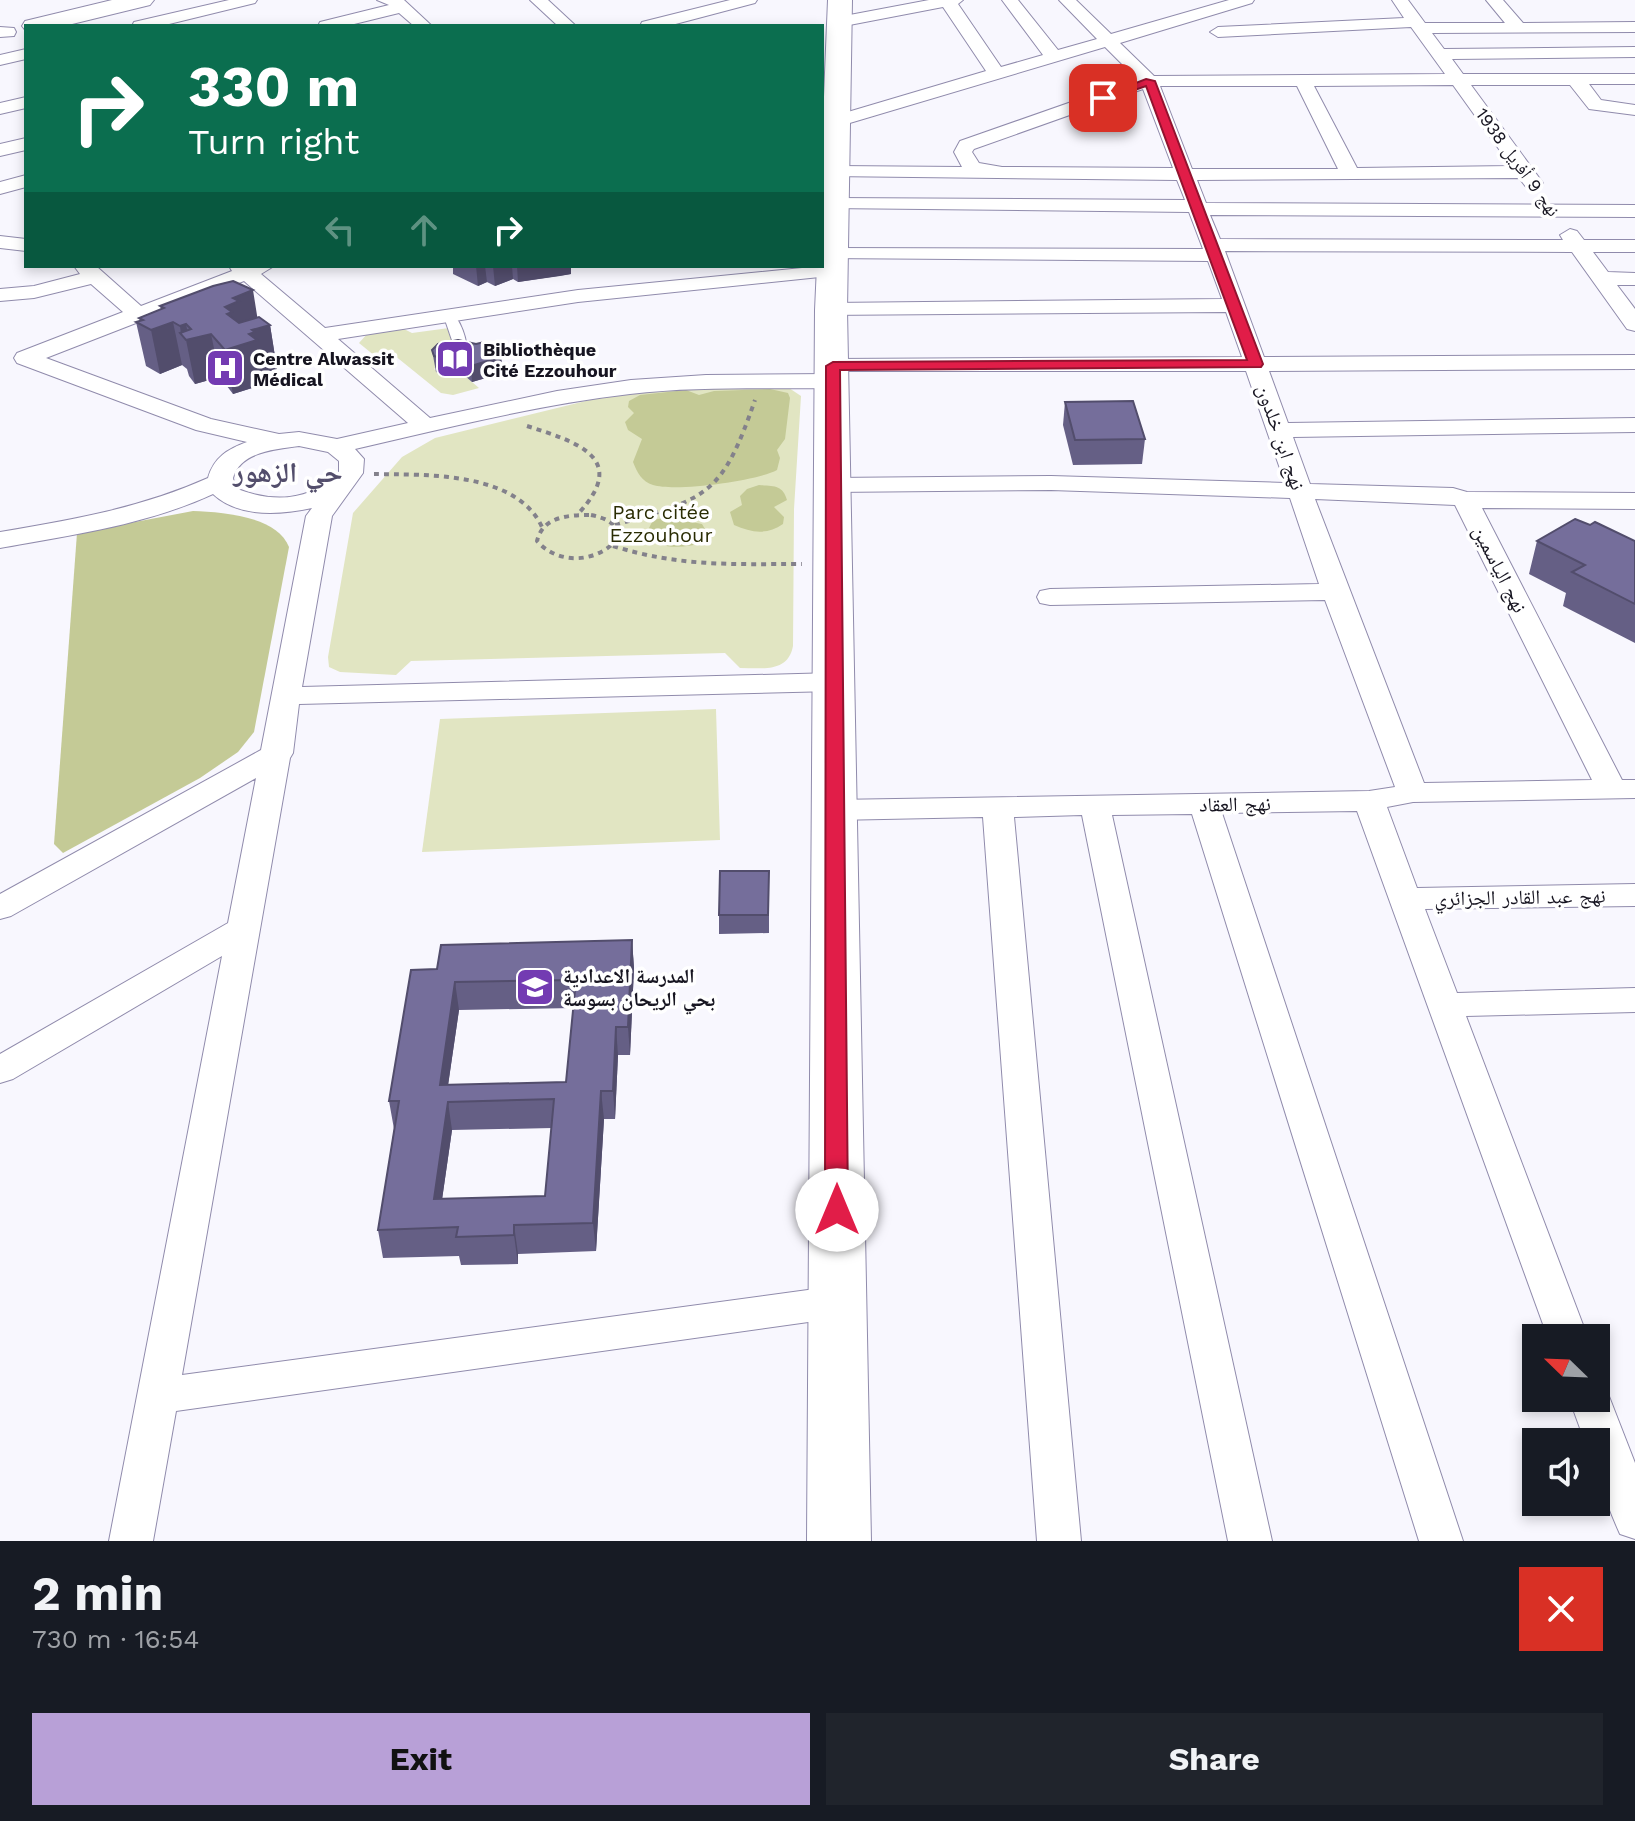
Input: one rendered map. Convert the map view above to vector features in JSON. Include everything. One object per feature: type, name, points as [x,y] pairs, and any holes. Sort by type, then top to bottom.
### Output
[{"type":"street","points":[[42,24],[142,0]]},
{"type":"street","points":[[148,24],[249,0]]},
{"type":"street","points":[[1010,0],[1054,57]]},
{"type":"street","points":[[1067,0],[1149,81]]},
{"type":"street","points":[[837,121],[1246,0]]},
{"type":"street","name":"نهج 9 أفريل 1938","points":[[1400,0],[1634,322]]},
{"type":"street","points":[[1494,0],[1520,29]]},
{"type":"street","points":[[544,1],[566,24]]},
{"type":"street","points":[[839,1541],[831,310],[831,179],[837,121],[829,83],[840,11],[952,1],[996,73]]},
{"type":"street","points":[[332,24],[395,2],[422,24]]},
{"type":"street","points":[[732,23],[741,2]]},
{"type":"street","points":[[656,24],[741,2]]},
{"type":"street","points":[[1197,15],[1274,79]]},
{"type":"street","points":[[1218,32],[1418,25],[1520,29],[1635,27]]},
{"type":"street","points":[[0,60],[12,40]]},
{"type":"street","points":[[1440,54],[1635,52]]},
{"type":"street","points":[[1302,79],[1350,174]]},
{"type":"street","points":[[998,172],[972,167],[963,152],[967,145],[1149,81],[1635,79]]},
{"type":"street","points":[[1576,80],[1595,105],[1635,110]]},
{"type":"street","name":"نهج ابن خلدون","points":[[1149,81],[1235,305],[1335,592],[1413,793]]},
{"type":"street","points":[[0,109],[24,103]]},
{"type":"street","points":[[0,150],[24,144]]},
{"type":"street","points":[[831,179],[998,172],[1525,172]]},
{"type":"street","points":[[831,179],[1198,208],[1635,211]]},
{"type":"street","points":[[11,185],[24,202]]},
{"type":"street","points":[[0,242],[24,245]]},
{"type":"street","points":[[824,263],[1214,250],[1635,246]]},
{"type":"street","points":[[25,358],[249,268],[426,426]]},
{"type":"street","points":[[321,335],[449,314],[786,268]]},
{"type":"street","points":[[0,295],[34,292],[88,272],[138,314]]},
{"type":"street","points":[[1602,278],[1635,279]]},
{"type":"street","points":[[831,310],[1235,305]]},
{"type":"street","points":[[0,355],[25,358],[204,425],[276,441]]},
{"type":"street","points":[[131,1541],[278,753],[319,516],[349,461],[426,426],[633,387],[763,382],[832,374],[1256,364],[1635,362]]},
{"type":"street","points":[[204,425],[236,455]]},
{"type":"street","points":[[1277,430],[1635,425]]},
{"type":"street","points":[[227,491],[222,468],[236,455],[276,441],[299,439],[349,461]]},
{"type":"street","points":[[832,485],[1051,483],[1453,496],[1465,500]]},
{"type":"street","points":[[0,540],[116,519],[227,491],[267,507],[294,524],[315,544]]},
{"type":"street","points":[[267,507],[291,506],[334,493]]},
{"type":"street","name":"نهج الياسمين","points":[[1624,789],[1465,500],[1635,501]]},
{"type":"street","points":[[1050,597],[1335,592]]},
{"type":"street","points":[[287,696],[834,682]]},
{"type":"street","points":[[0,908],[278,753]]},
{"type":"street","name":"نهج العقاد","points":[[834,810],[1369,801],[1413,793],[1624,789]]},
{"type":"street","points":[[1369,801],[1563,1324]]},
{"type":"street","points":[[1204,804],[1441,1541]]},
{"type":"street","points":[[1095,806],[1250,1541]]},
{"type":"street","points":[[998,808],[1059,1541]]},
{"type":"street","name":"نهج عبد القادر الجزائري","points":[[1404,899],[1635,895]]},
{"type":"street","points":[[0,1070],[244,928]]},
{"type":"street","points":[[1444,1005],[1635,1000]]},
{"type":"street","points":[[157,1396],[837,1302]]},
{"type":"street","points":[[1595,1412],[1635,1520]]},
{"type":"lane","points":[[449,314],[462,352]]},
{"type":"path","points":[[615,525],[682,503],[710,489],[732,460],[763,382]]},
{"type":"path","points":[[486,413],[560,437],[592,454],[600,463],[602,475],[589,505],[577,515]]},
{"type":"path","points":[[349,461],[474,479],[492,485],[539,517],[542,527]]},
{"type":"path","points":[[577,515],[603,518],[615,525],[619,537],[613,546],[585,557],[560,557],[541,548],[537,534],[542,527],[577,515]]},
{"type":"path","points":[[613,546],[652,558],[691,564],[833,564]]},
{"type":"green space","points":[[400,327],[412,333],[449,328],[456,348],[434,369],[445,376],[465,376],[479,388],[453,395],[441,393],[394,355],[375,356],[359,343],[368,333]]},
{"type":"green space","name":"Parc citée Ezzouhour","points":[[779,386],[801,396],[794,509],[793,646],[786,661],[780,665],[740,668],[725,653],[411,661],[396,675],[340,672],[329,667],[328,657],[353,513],[402,457],[435,438],[598,398],[679,389]]},
{"type":"green space","points":[[770,389],[788,393],[790,398],[785,439],[777,450],[780,458],[777,470],[735,481],[679,487],[653,485],[638,473],[633,462],[642,439],[628,430],[625,422],[634,413],[628,407],[629,401],[640,395],[686,390],[699,395],[714,391]]},
{"type":"green space","points":[[759,485],[773,486],[783,491],[787,500],[774,507],[784,517],[783,524],[759,532],[734,525],[730,512],[742,505],[740,496],[747,489]]},
{"type":"green space","points":[[193,511],[233,515],[261,522],[273,528],[289,547],[254,732],[238,752],[200,778],[63,853],[54,844],[77,533]]},
{"type":"green space","points":[[663,518],[702,524],[708,534],[705,543],[673,547],[652,540],[646,534],[653,520]]},
{"type":"green space","points":[[716,709],[720,840],[422,852],[440,719]]},
{"type":"building","points":[[233,281],[253,290],[233,298],[239,301],[225,307],[232,312],[227,314],[239,323],[259,317],[270,325],[252,330],[255,332],[249,334],[257,340],[225,350],[211,334],[186,340],[180,333],[191,329],[186,324],[180,326],[173,322],[151,330],[136,322],[164,308],[160,306]]},
{"type":"building","points":[[458,340],[476,344],[484,342],[501,357],[471,366],[463,360],[449,361],[434,356],[432,350],[438,344]]},
{"type":"building","points":[[1133,401],[1145,439],[1075,440],[1065,402]]},
{"type":"building","points":[[1575,519],[1590,525],[1595,522],[1635,541],[1635,604],[1572,572],[1585,565],[1537,541]]},
{"type":"building","points":[[720,871],[769,871],[768,915],[719,915]]},
{"type":"building","points":[[632,940],[628,1027],[616,1027],[613,1091],[601,1091],[593,1223],[514,1225],[514,1235],[456,1237],[458,1227],[378,1230],[399,1101],[389,1101],[411,970],[437,969],[441,945]],"holes":[[[576,980],[566,1082],[440,1085],[455,982]],[[554,1099],[545,1196],[434,1199],[448,1102]]]},
{"type":"place","name":"Bibliothèque Cité Ezzouhour","points":[[455,359]]},
{"type":"place","name":"Centre Alwassit Médical","points":[[225,368]]},
{"type":"place","name":"المدرسة الاعدادية بحي الريحان بسوسة","points":[[535,987]]},
{"type":"district","name":"حي الزهور","points":[[288,472]]},
{"type":"route","points":[[837,1210],[833,366],[1256,364],[1149,81],[1103,98]]}]
